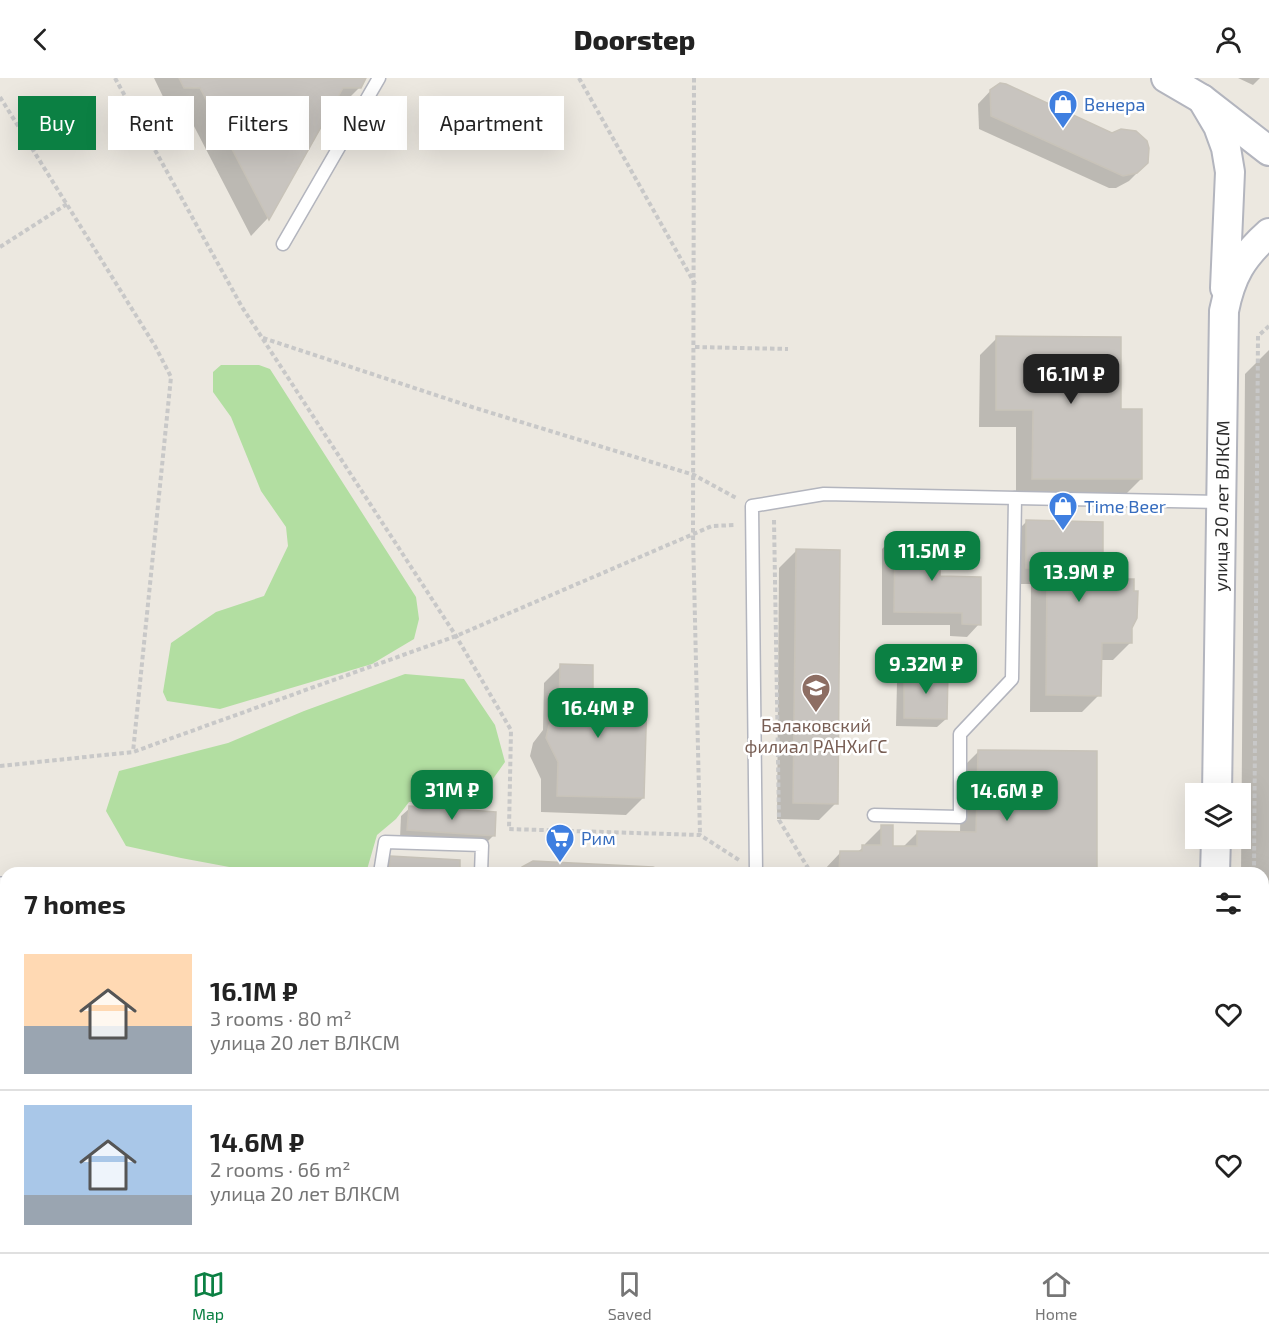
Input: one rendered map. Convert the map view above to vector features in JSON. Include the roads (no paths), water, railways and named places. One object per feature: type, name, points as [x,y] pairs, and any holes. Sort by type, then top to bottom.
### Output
[{"type":"street","points":[[1166,78],[1202,99],[1269,151]]},
{"type":"street","points":[[1202,99],[1218,126],[1227,148],[1230,172],[1224,311]]},
{"type":"street","name":"улица 20 лет ВЛКСМ","points":[[1216,783],[1224,311],[1229,287],[1238,268],[1253,247],[1269,233]]},
{"type":"street","points":[[1215,867],[1216,849]]},
{"type":"lane","points":[[283,244],[379,78]]},
{"type":"lane","points":[[757,867],[752,506],[824,494],[1220,502]]},
{"type":"lane","points":[[874,815],[960,817],[960,734],[1012,679],[1015,498]]},
{"type":"lane","points":[[381,867],[385,842],[482,845],[481,867]]},
{"type":"place","name":"Венера","points":[[1063,130]]},
{"type":"place","name":"Time Beer","points":[[1063,532]]},
{"type":"place","name":"Балаковский филиал РАНХиГС","points":[[816,714]]},
{"type":"place","name":"Рим","points":[[560,864]]}]
